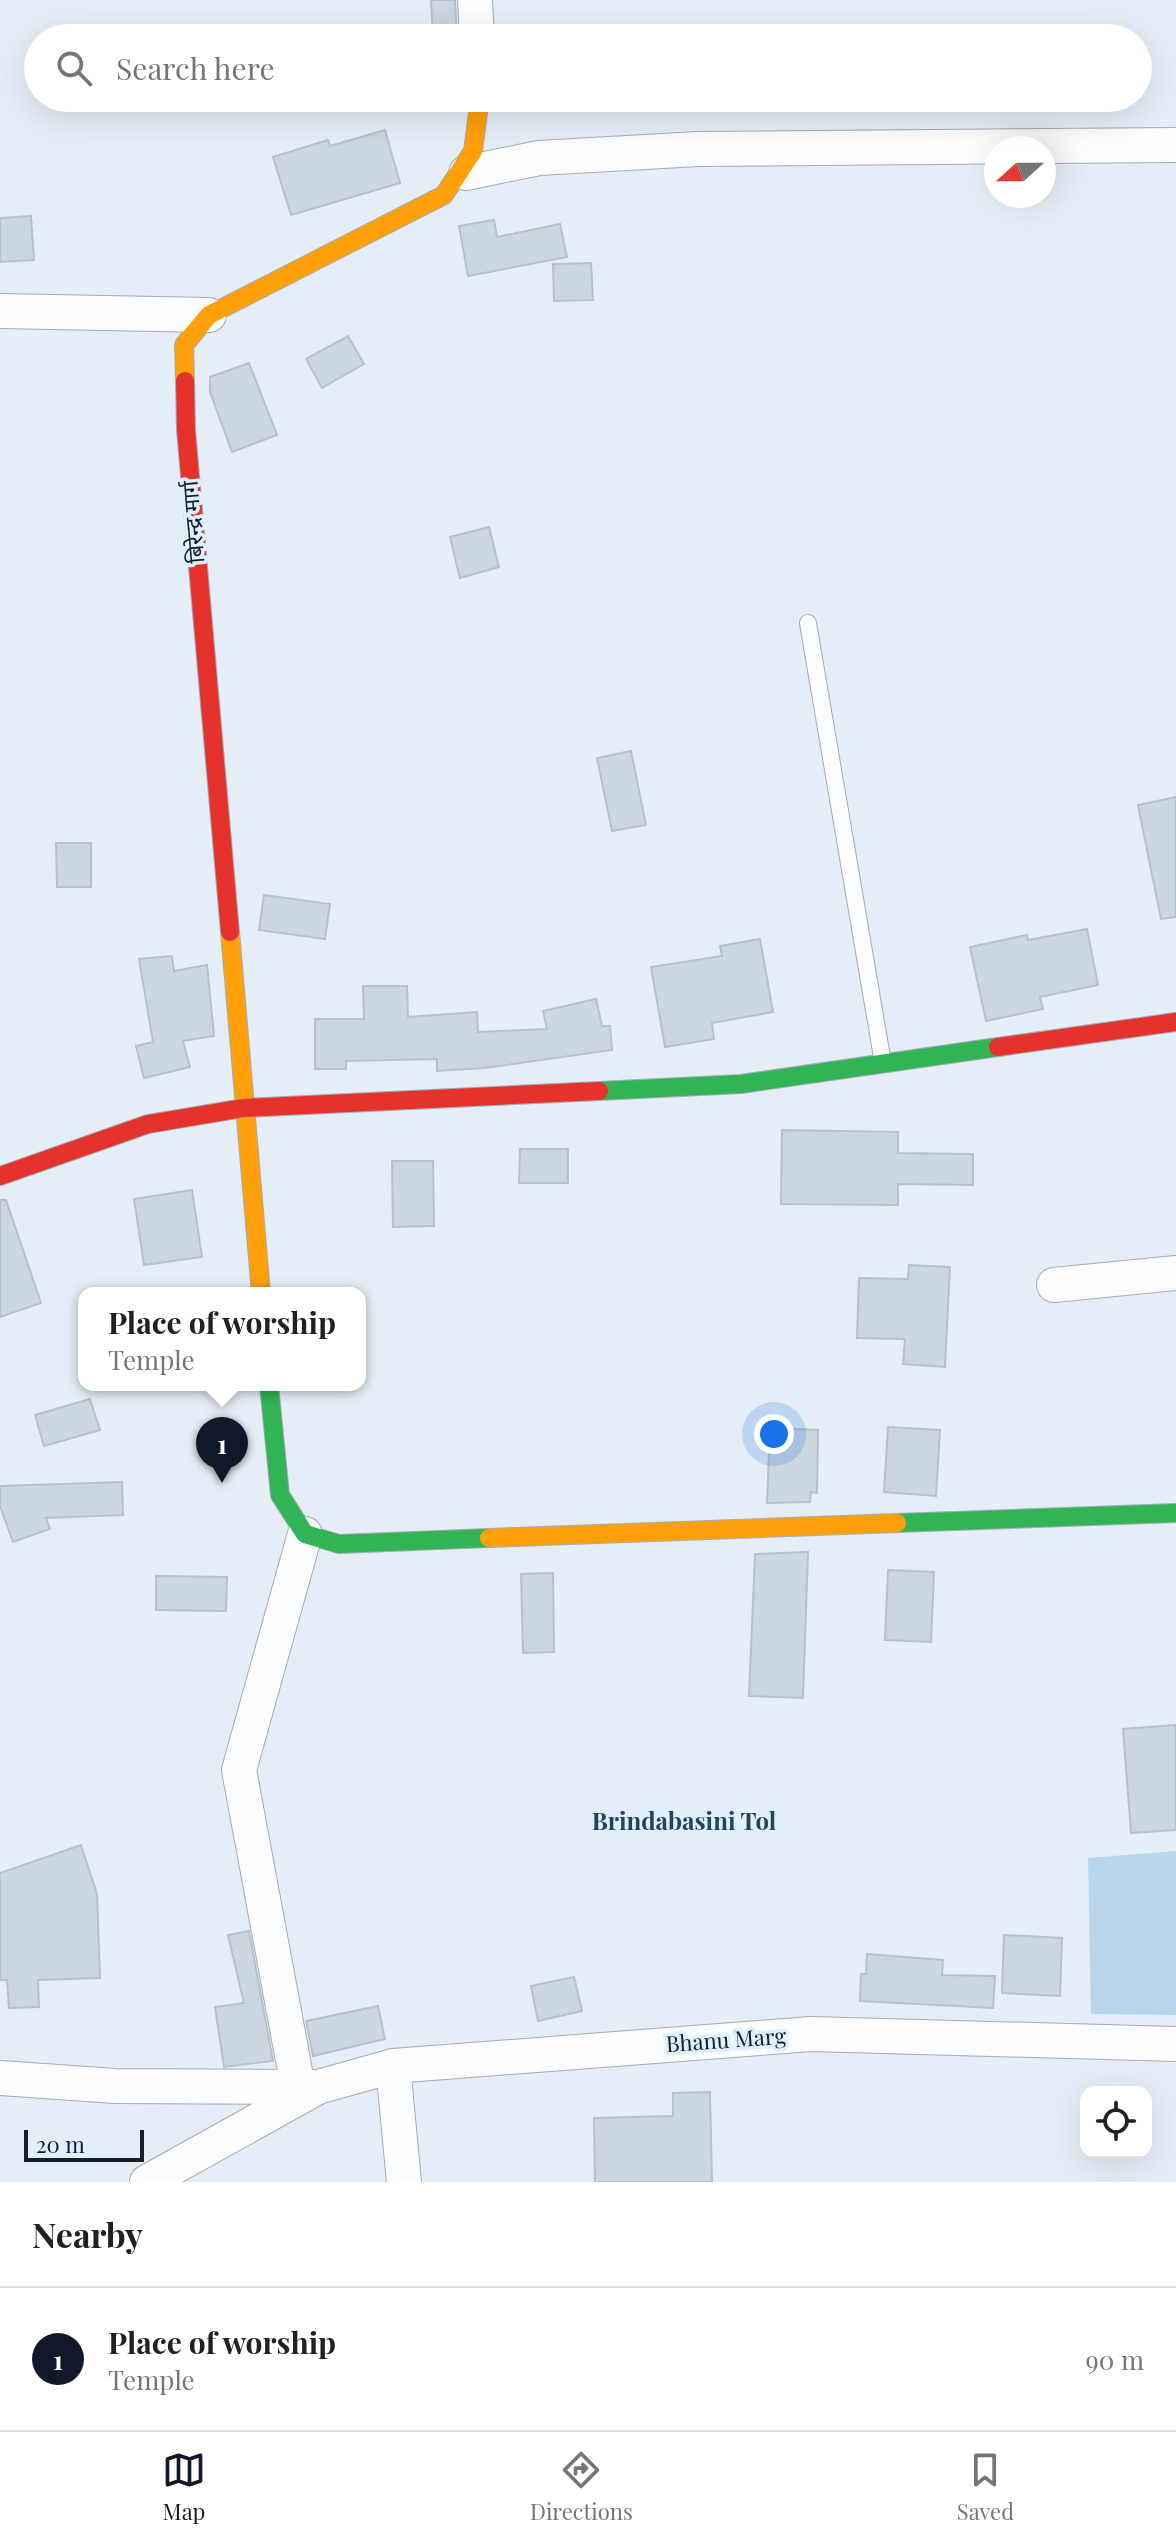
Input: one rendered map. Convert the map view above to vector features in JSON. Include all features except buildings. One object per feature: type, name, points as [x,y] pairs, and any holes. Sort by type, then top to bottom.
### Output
[{"type":"street","points":[[475,0],[476,24]]},
{"type":"street","points":[[466,173],[482,126],[481,112]]},
{"type":"street","points":[[466,173],[539,158],[698,149],[1176,145]]},
{"type":"street","name":"बिरेन्द्र मार्ग","points":[[260,1287],[186,430],[184,345],[209,315],[444,195],[466,173]]},
{"type":"street","points":[[0,311],[209,315]]},
{"type":"street","points":[[0,1176],[148,1124],[243,1108],[741,1084],[1176,1022]]},
{"type":"street","points":[[1054,1285],[1176,1273]]},
{"type":"street","points":[[270,1391],[280,1495],[305,1534],[339,1544],[1176,1513]]},
{"type":"street","points":[[305,1534],[239,1770],[308,2087]]},
{"type":"street","name":"Bhanu Marg","points":[[308,2087],[393,2066],[811,2034],[1176,2044]]},
{"type":"street","points":[[393,2066],[404,2182]]},
{"type":"street","points":[[0,2078],[115,2086],[308,2087]]},
{"type":"street","points":[[147,2182],[308,2087]]},
{"type":"lane","points":[[808,623],[883,1063]]},
{"type":"shaded area","points":[[1176,1851],[1176,2015],[1091,2014],[1088,1858]]},
{"type":"traffic: fast","points":[[599,1091],[741,1084],[998,1047]]},
{"type":"traffic: fast","points":[[270,1391],[280,1495],[305,1534],[339,1544],[489,1538]]},
{"type":"traffic: fast","points":[[897,1523],[1176,1513]]},
{"type":"traffic: slow","points":[[185,381],[184,345],[209,315],[444,195],[473,151],[478,112]]},
{"type":"traffic: slow","points":[[230,932],[260,1287]]},
{"type":"traffic: slow","points":[[489,1538],[897,1523]]},
{"type":"traffic: jam","points":[[185,381],[186,430],[230,932]]},
{"type":"traffic: jam","points":[[998,1047],[1176,1022]]},
{"type":"traffic: jam","points":[[0,1176],[148,1124],[243,1108],[599,1091]]},
{"type":"place","name":"Place of worship","points":[[222,1483]]},
{"type":"district","name":"Brindabasini Tol","points":[[684,1822]]}]
